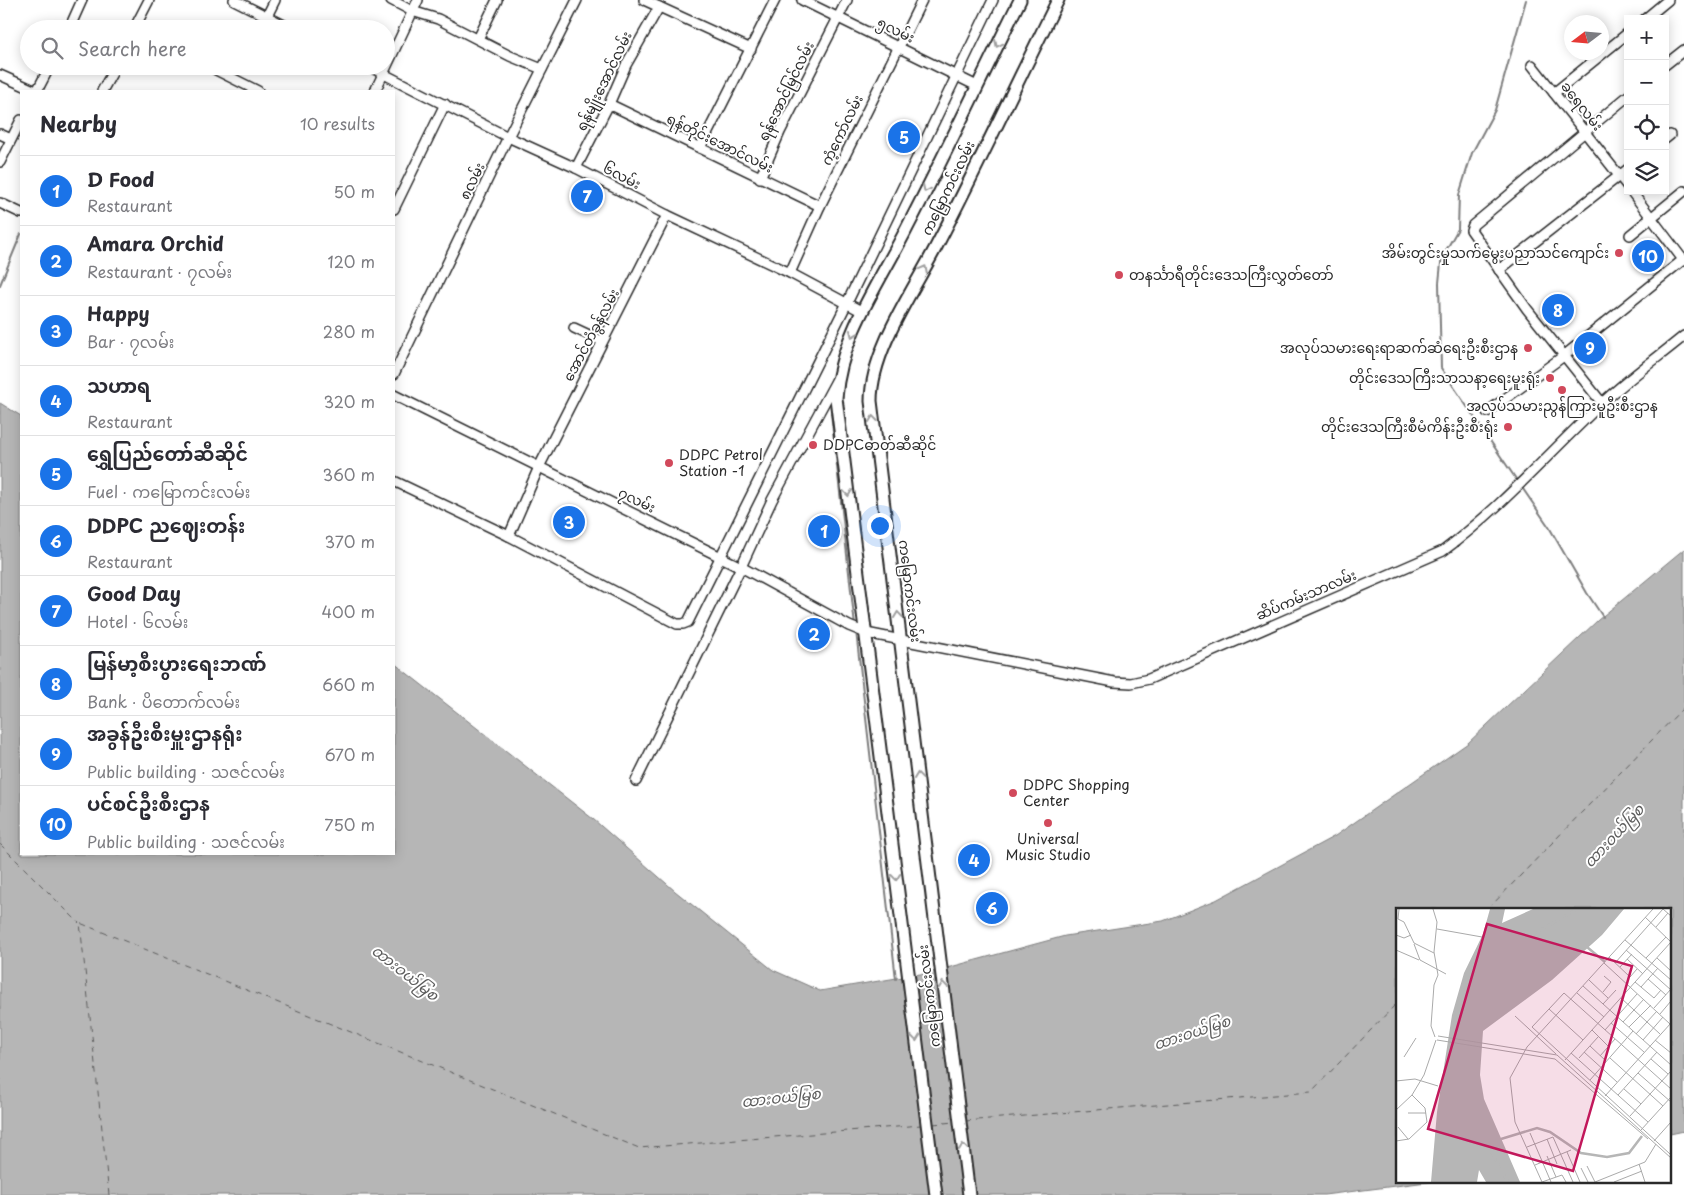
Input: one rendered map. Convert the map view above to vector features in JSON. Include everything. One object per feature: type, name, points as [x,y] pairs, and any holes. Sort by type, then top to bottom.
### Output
[{"type":"main road","name":"ကမြောကင်းလမ်း","points":[[936,1195],[836,398],[837,379],[847,349],[863,312],[907,229],[1020,0]]},
{"type":"main road","name":"ကမြောကင်းလမ်း","points":[[969,1195],[871,401],[871,386],[875,370],[893,327],[938,244],[1058,0]]},
{"type":"street","points":[[73,20],[82,0]]},
{"type":"street","points":[[139,20],[149,0]]},
{"type":"street","points":[[234,0],[275,20]]},
{"type":"street","points":[[267,16],[275,0]]},
{"type":"street","points":[[391,0],[412,11],[438,19],[510,56],[542,69]]},
{"type":"street","points":[[395,48],[418,0]]},
{"type":"street","points":[[478,39],[497,0]]},
{"type":"street","name":"၈လမ်း","points":[[395,372],[508,137],[577,0]]},
{"type":"street","points":[[644,0],[751,49]]},
{"type":"street","points":[[700,148],[775,0]]},
{"type":"street","name":"၅လမ်း","points":[[802,0],[977,86]]},
{"type":"street","name":"ရန်အောင်မြင်လမ်း","points":[[760,178],[780,132],[847,0]]},
{"type":"street","name":"ကံ့ကော်လမ်း","points":[[790,273],[820,206],[922,0]]},
{"type":"street","points":[[395,480],[509,536],[677,624],[688,622],[847,303],[994,0]]},
{"type":"street","points":[[1650,15],[1668,0]]},
{"type":"street","name":"ရန်မျိုးအောင်လမ်း","points":[[576,168],[609,104],[626,65],[659,7]]},
{"type":"street","points":[[1554,93],[1624,36]]},
{"type":"street","points":[[1669,62],[1684,50]]},
{"type":"street","name":"ခရေလမ်း","points":[[1532,65],[1624,182]]},
{"type":"street","points":[[0,75],[34,90]]},
{"type":"street","points":[[37,90],[45,75]]},
{"type":"street","points":[[103,90],[111,75]]},
{"type":"street","points":[[226,75],[256,90]]},
{"type":"street","points":[[375,90],[383,75]]},
{"type":"street","name":"၆လမ်း","points":[[385,75],[508,137],[576,168],[667,215],[790,273],[863,312]]},
{"type":"street","points":[[1602,403],[1527,309],[1472,230],[1473,225],[1624,99]]},
{"type":"street","points":[[395,208],[444,104]]},
{"type":"street","name":"ရန်တိုင်းအောင်လမ်း","points":[[609,104],[820,206]]},
{"type":"street","points":[[0,162],[20,122]]},
{"type":"street","points":[[0,134],[11,139]]},
{"type":"street","points":[[1499,270],[1624,172]]},
{"type":"street","points":[[1630,235],[1684,191]]},
{"type":"street","points":[[1487,412],[1565,355],[1684,260],[1634,195]]},
{"type":"street","points":[[0,203],[20,213]]},
{"type":"street","name":"အောင်တံခွန်လမ်း","points":[[509,536],[539,467],[667,215]]},
{"type":"street","points":[[574,328],[602,341]]},
{"type":"street","name":"ဆိပ်ကမ်းသာလမ်း","points":[[866,633],[1114,682],[1131,683],[1149,680],[1443,551],[1516,489],[1602,403],[1684,336]]},
{"type":"street","points":[[636,781],[742,567],[772,500],[837,379]]},
{"type":"street","name":"၇လမ်း","points":[[395,396],[742,567],[848,626],[866,633]]},
{"type":"water","name":"ထားဝယ်မြစ","points":[[0,403],[20,415],[20,855],[395,855],[395,664],[593,819],[675,891],[773,970],[820,991],[932,972],[1065,936],[1163,921],[1216,900],[1335,836],[1468,743],[1598,620],[1684,549],[1684,1131],[1672,1134],[1672,908],[1396,908],[1396,1182],[1427,1182],[1324,1195],[0,1195]]},
{"type":"waterway","points":[[1518,482],[1441,368],[1439,283],[1441,263],[1458,229],[1459,195],[1472,153],[1495,110],[1526,0]]},
{"type":"waterway","points":[[0,285],[20,236]]},
{"type":"waterway","points":[[831,413],[855,626]]},
{"type":"waterway","points":[[1521,486],[1549,527],[1603,617]]},
{"type":"waterway","points":[[856,631],[896,979]]},
{"type":"ferry route","points":[[1489,908],[1684,707]]},
{"type":"ferry route","points":[[0,844],[79,923]]},
{"type":"ferry route","points":[[109,1195],[80,923],[639,1148],[921,1125]]},
{"type":"ferry route","points":[[965,1121],[1311,1092],[1396,1004]]},
{"type":"ferry route","points":[[933,1124],[954,1122]]},
{"type":"place","name":"ရွှေပြည်တော်ဆီဆိုင်","points":[[904,137]]},
{"type":"place","name":"Good Day","points":[[587,196]]},
{"type":"place","name":"အိမ်းတွင်းမှုသက်မွေးပညာသင်ကျောင်း","points":[[1619,253]]},
{"type":"place","name":"ပင်စင်ဦးစီးဌာန","points":[[1648,256]]},
{"type":"place","name":"တနင်္သာရီတိုင်းဒေသကြီးလွှတ်တော်","points":[[1119,275]]},
{"type":"place","name":"မြန်မာ့စီးပွားရေးဘဏ်","points":[[1558,310]]},
{"type":"place","name":"အလုပ်သမားရေးရာဆက်ဆံရေးဦးစီးဌာန","points":[[1528,348]]},
{"type":"place","name":"အခွန်ဦးစီးမှူးဌာနရုံး","points":[[1590,348]]},
{"type":"place","name":"တိုင်းဒေသကြီးသာသနာ့ရေးမူးရုံး","points":[[1550,378]]},
{"type":"place","name":"အလုပ်သမားညွန်ကြားမူဦးစီးဌာန","points":[[1562,390]]},
{"type":"place","name":"တိုင်းဒေသကြီးစီမံကိန်းဦးစီးရုံး","points":[[1508,427]]},
{"type":"place","name":"DDPCဓာတ်ဆီဆိုင်","points":[[813,445]]},
{"type":"place","name":"DDPC Petrol Station -1","points":[[669,463]]},
{"type":"place","name":"Happy","points":[[569,522]]},
{"type":"place","name":"D Food","points":[[824,531]]},
{"type":"place","name":"Amara Orchid","points":[[814,634]]},
{"type":"place","name":"DDPC Shopping Center","points":[[1013,793]]},
{"type":"place","name":"Universal Music Studio","points":[[1048,823]]},
{"type":"place","name":"သဟာရ","points":[[974,860]]},
{"type":"place","name":"DDPC ညဈေးတန်း","points":[[992,908]]}]
